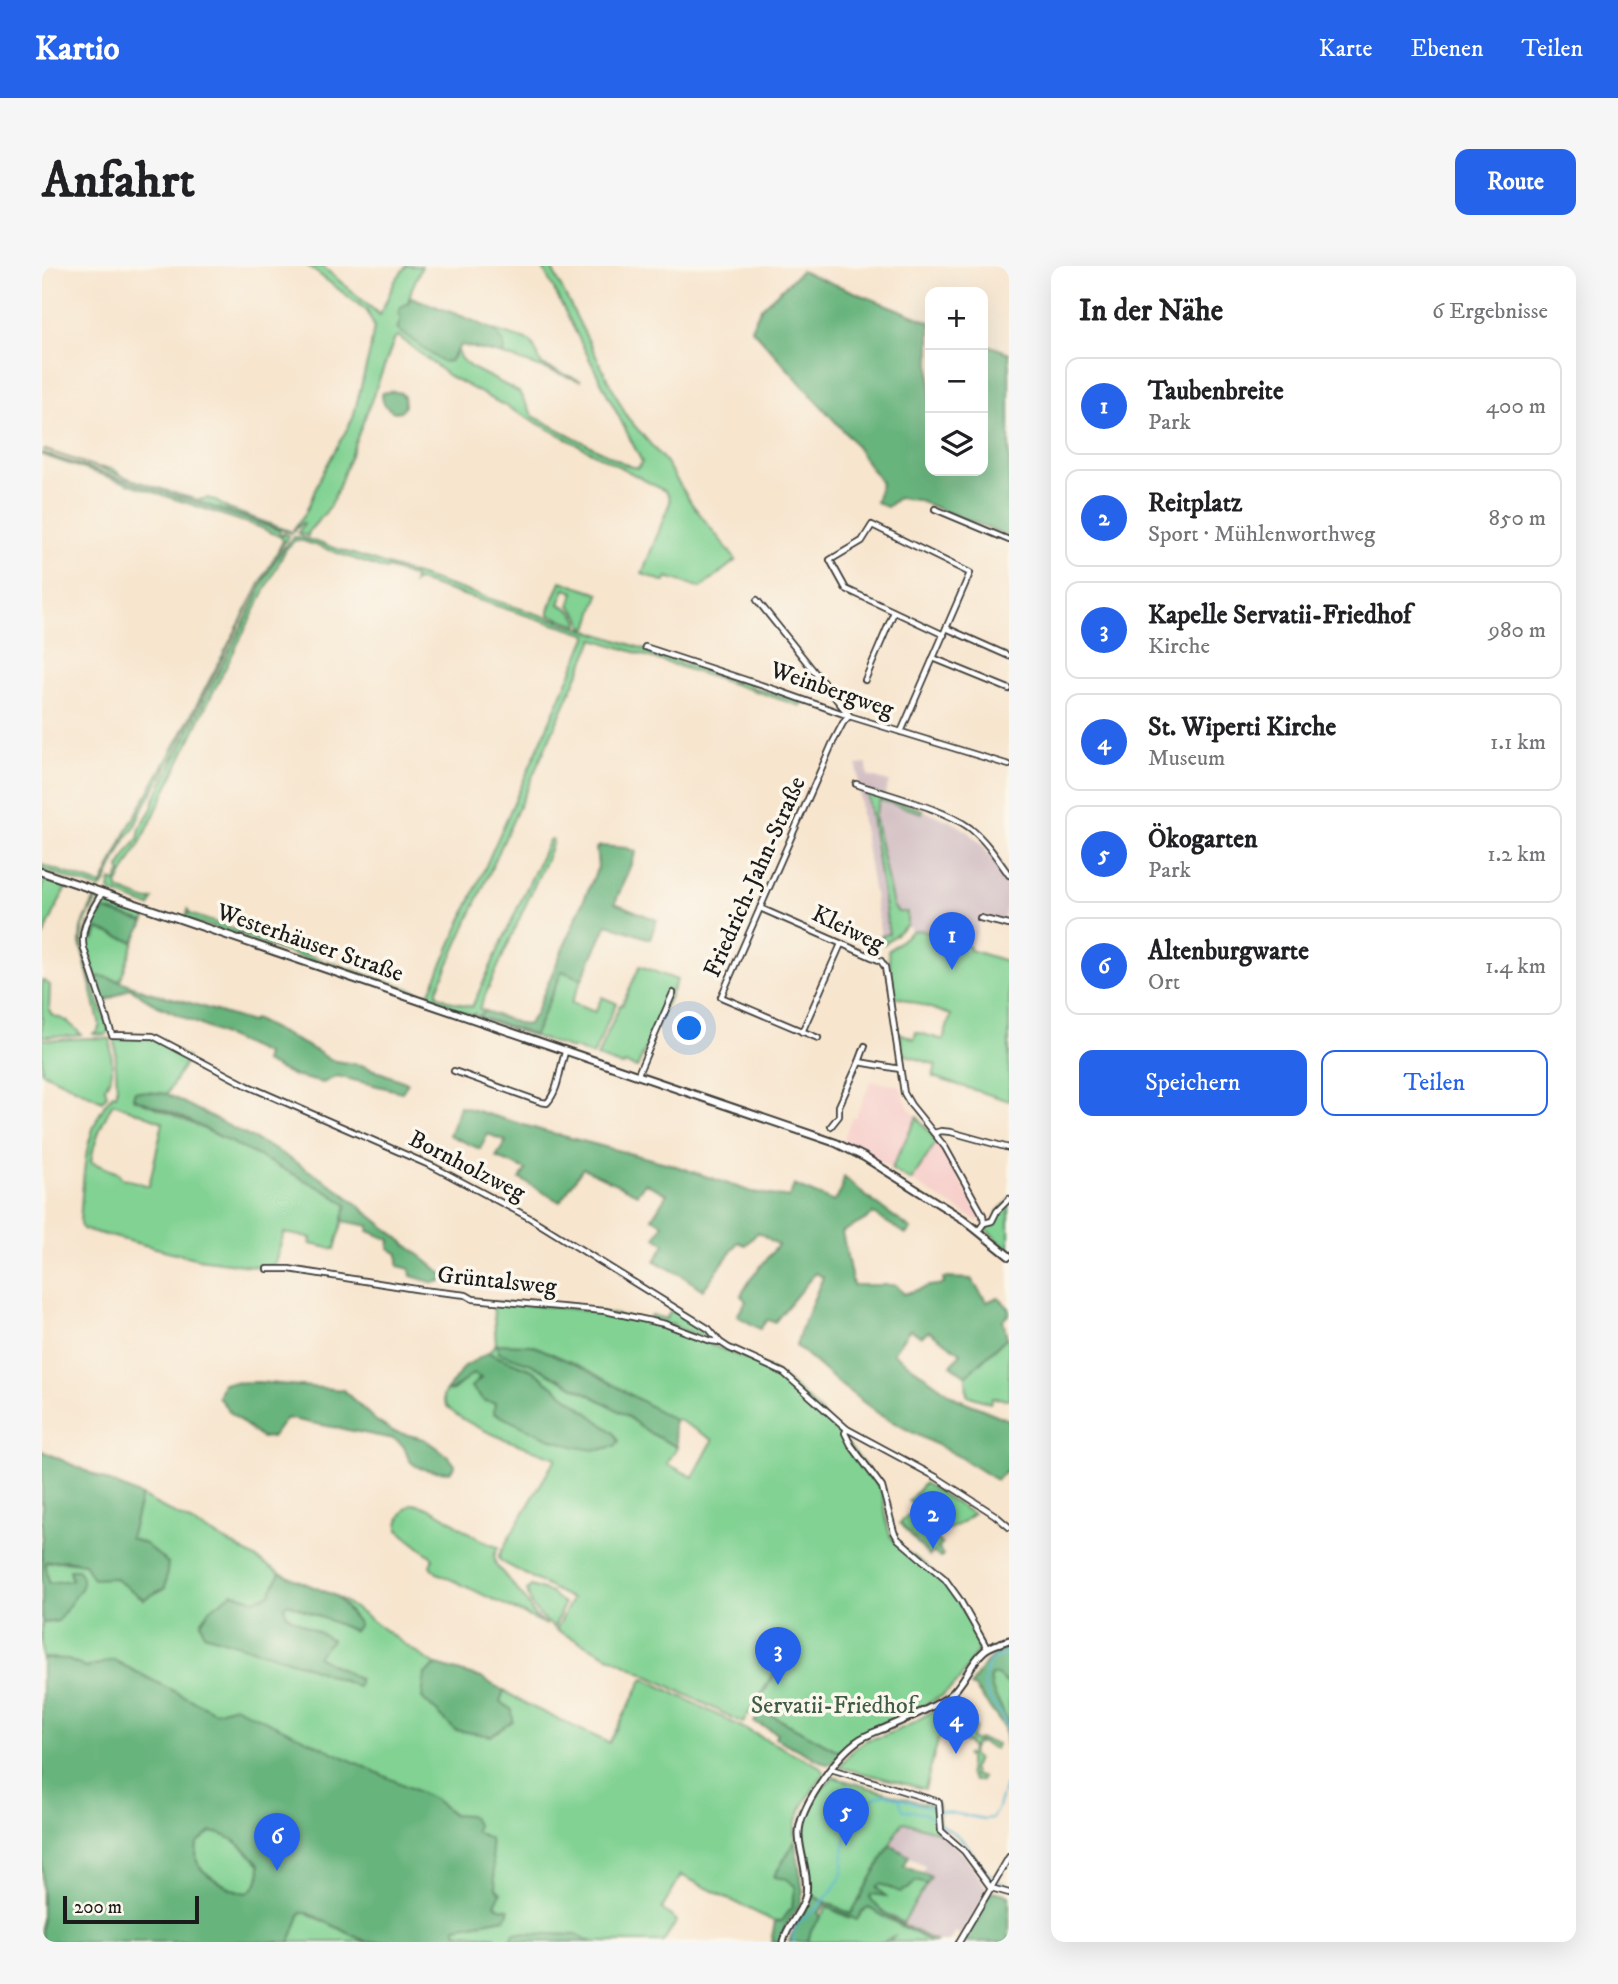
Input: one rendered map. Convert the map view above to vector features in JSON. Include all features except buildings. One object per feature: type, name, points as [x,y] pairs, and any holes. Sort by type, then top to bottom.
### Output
[{"type":"main road","name":"Westerhäuser Straße","points":[[42,872],[836,1143],[870,1160],[979,1230],[1009,1256]]},
{"type":"street","points":[[935,509],[1009,540]]},
{"type":"street","points":[[901,732],[944,635],[970,573],[872,525],[862,541],[830,559],[846,589],[944,635]]},
{"type":"street","points":[[757,600],[849,716]]},
{"type":"street","points":[[865,680],[894,612]]},
{"type":"street","points":[[946,628],[1009,656]]},
{"type":"street","name":"Weinbergweg","points":[[645,648],[849,716],[1009,765]]},
{"type":"street","points":[[933,658],[1009,689]]},
{"type":"street","name":"Friedrich-Jahn-Straße","points":[[818,1038],[721,997],[833,742],[849,716]]},
{"type":"street","points":[[856,784],[922,806],[964,824],[987,845],[1009,875]]},
{"type":"street","name":"Bornholzweg","points":[[103,893],[82,937],[113,1035],[153,1036],[248,1086],[472,1186],[530,1218],[709,1329],[720,1342],[784,1373],[847,1429]]},
{"type":"street","name":"Kleiweg","points":[[760,908],[881,961],[885,967],[903,1087],[911,1105],[934,1133]]},
{"type":"street","points":[[980,918],[1009,925]]},
{"type":"street","points":[[802,1032],[841,944]]},
{"type":"street","points":[[638,1074],[673,993]]},
{"type":"street","points":[[831,1126],[839,1115],[839,1106],[865,1046]]},
{"type":"street","points":[[454,1071],[547,1102],[551,1099],[561,1072],[566,1049]]},
{"type":"street","points":[[859,1062],[900,1069]]},
{"type":"street","points":[[984,1223],[983,1215],[945,1147],[934,1133],[951,1132],[1009,1148]]},
{"type":"street","points":[[979,1230],[984,1223],[992,1221],[997,1211],[1009,1199]]},
{"type":"street","name":"Grüntalsweg","points":[[267,1269],[289,1269],[410,1289],[466,1295],[473,1299],[588,1308],[646,1319],[720,1342]]},
{"type":"street","points":[[987,1648],[945,1578],[898,1539],[882,1487],[851,1445],[845,1433],[847,1429],[936,1478],[995,1515],[1009,1527]]},
{"type":"street","points":[[783,1942],[787,1928],[807,1893],[799,1824],[804,1810],[831,1769],[854,1743],[947,1698],[982,1652],[1009,1640]]},
{"type":"street","points":[[831,1769],[937,1801],[941,1809],[941,1831],[964,1851],[991,1888],[1009,1893]]},
{"type":"street","points":[[958,1942],[1009,1857]]},
{"type":"shaded area","points":[[867,764],[868,776],[889,782],[884,797],[867,791],[890,934],[881,936],[861,815],[857,765]]},
{"type":"shaded area","points":[[880,800],[921,813],[923,810],[969,832],[1009,878],[1009,899],[1003,921],[981,915],[970,947],[921,930],[912,931],[907,925],[907,912],[898,913],[893,906],[874,816]]},
{"type":"shaded area","points":[[871,1081],[900,1086],[908,1107],[917,1117],[891,1169],[862,1149],[843,1140]]},
{"type":"shaded area","points":[[937,1141],[979,1214],[979,1222],[911,1181]]},
{"type":"shaded area","points":[[904,1822],[939,1832],[964,1855],[988,1890],[960,1935],[955,1932],[949,1942],[937,1942],[903,1923],[931,1877],[922,1872],[925,1866],[890,1845]]},
{"type":"green space","points":[[308,266],[322,266],[380,315],[395,281],[406,266],[422,266],[408,303],[450,361],[458,351],[460,358],[470,367],[519,392],[533,416],[629,466],[638,468],[642,462],[542,266],[552,266],[627,417],[665,461],[692,504],[736,560],[701,588],[667,577],[665,582],[642,574],[670,502],[665,491],[449,376],[398,336],[327,511],[309,531],[308,536],[298,533],[304,524],[302,523],[294,531],[353,418],[374,326],[367,311]]},
{"type":"green space","points":[[801,271],[925,320],[925,476],[988,476],[988,345],[1009,353],[1009,537],[917,500],[898,498],[887,507],[876,502],[881,483],[851,439],[751,328],[761,308]]},
{"type":"green space","points":[[411,297],[494,330],[504,344],[503,355],[461,345],[450,361],[442,362],[397,329],[401,319],[398,313]]},
{"type":"green space","points":[[494,330],[529,341],[542,365],[581,381],[503,355],[504,344]]},
{"type":"green space","points":[[382,393],[401,393],[404,397],[405,405],[401,411],[394,412],[383,403]]},
{"type":"green space","points":[[42,453],[252,521],[280,531],[282,536],[284,533],[288,536],[270,567],[283,541],[281,537],[259,527]]},
{"type":"green space","points":[[96,467],[113,469],[123,476]]},
{"type":"green space","points":[[146,484],[199,500],[214,500],[229,509],[292,533]]},
{"type":"green space","points":[[293,537],[301,537],[653,654],[709,670],[709,673],[720,677],[722,674],[731,677],[731,681],[735,682],[737,679],[751,684],[751,687],[803,701],[801,706],[594,639],[437,990],[437,995],[449,1001],[472,1007],[549,840],[552,839],[548,855],[479,1009],[485,1011],[479,1016],[534,1035],[562,971],[582,979],[571,1003],[595,1012],[602,997],[616,1003],[593,1056],[476,1017],[475,1013],[473,1015],[325,965],[326,961],[425,994],[430,992],[588,635],[416,580],[413,583],[414,577],[295,540],[286,549],[117,885],[119,890],[147,901],[153,899],[150,907],[109,890],[111,880],[116,882],[127,853],[138,839],[140,828],[267,575]]},
{"type":"green space","points":[[561,581],[599,594],[588,628],[583,627],[581,618],[570,605],[574,592],[565,589],[559,604],[572,612],[579,625],[549,615]]},
{"type":"green space","points":[[252,600],[172,758],[133,830],[127,836],[104,885],[99,889],[42,870],[42,865],[101,885],[103,883],[126,832]]},
{"type":"green space","points":[[867,791],[923,810],[922,813],[880,800],[874,816],[893,906],[898,912],[907,912],[907,925],[884,944],[881,936],[889,934]]},
{"type":"green space","points":[[596,848],[627,848],[636,852],[615,903],[657,920],[650,939],[607,924],[582,979],[562,971],[534,1035],[478,1016],[485,1011],[523,1025],[528,1024],[534,1016],[598,867]]},
{"type":"green space","points":[[45,879],[97,897],[83,927],[82,940],[87,965],[109,1031],[106,1035],[92,1034],[97,1032],[100,1025],[80,943],[81,928],[95,898],[70,888],[65,889],[42,939],[42,887]]},
{"type":"green space","points":[[103,898],[148,914],[144,922],[106,910],[100,916],[95,914]]},
{"type":"green space","points":[[105,910],[144,922],[134,942],[98,929],[95,938],[91,929],[92,920],[95,914],[100,916]]},
{"type":"green space","points":[[188,910],[190,914],[322,960],[321,964],[246,939],[242,934],[236,935],[187,919]]},
{"type":"green space","points":[[89,923],[89,931],[94,940],[98,929],[134,942],[120,981],[101,976],[96,978],[85,940]]},
{"type":"green space","points":[[921,930],[1009,962],[1009,1101],[933,1077],[936,1065],[903,1054],[900,1033],[914,1039],[916,1032],[943,1040],[951,1015],[894,996],[888,951],[912,931]]},
{"type":"green space","points":[[640,966],[677,980],[637,1068],[597,1057]]},
{"type":"green space","points":[[101,976],[251,1022],[254,1019],[330,1060],[361,1065],[408,1083],[402,1092],[337,1076],[323,1083],[294,1076],[264,1062],[266,1054],[156,1005],[130,988],[104,1002],[96,978]]},
{"type":"green space","points":[[42,980],[50,985],[49,1010],[52,1015],[67,1021],[81,1034],[42,1036]]},
{"type":"green space","points":[[42,1039],[111,1039],[112,1069],[105,1087],[107,1095],[102,1101],[42,1072]]},
{"type":"green space","points":[[115,1039],[155,1039],[188,1058],[167,1094],[135,1091],[133,1098],[280,1166],[347,1205],[335,1249],[310,1244],[311,1238],[284,1233],[274,1266],[266,1268],[198,1259],[83,1229],[80,1225],[86,1154],[95,1123],[103,1108],[117,1092]],"holes":[[[113,1103],[163,1122],[149,1186],[122,1178],[118,1173],[91,1162],[99,1132]]]},
{"type":"green space","points":[[135,1091],[167,1094],[281,1153],[348,1197],[444,1275],[441,1281],[434,1283],[411,1276],[410,1269],[398,1266],[398,1254],[389,1248],[390,1240],[368,1231],[369,1226],[342,1221],[347,1205],[328,1192],[180,1116],[133,1098]]},
{"type":"green space","points":[[460,1106],[670,1164],[752,1192],[789,1198],[794,1185],[834,1202],[841,1191],[844,1177],[911,1229],[906,1234],[873,1214],[842,1232],[853,1285],[896,1285],[904,1294],[944,1284],[943,1278],[971,1279],[987,1302],[998,1297],[1009,1308],[1009,1314],[1003,1320],[1007,1337],[966,1376],[951,1365],[961,1353],[929,1331],[921,1337],[910,1329],[893,1353],[956,1398],[1009,1420],[1009,1468],[996,1480],[956,1455],[883,1417],[796,1346],[823,1277],[815,1273],[775,1322],[767,1320],[760,1329],[737,1316],[746,1301],[741,1295],[778,1245],[758,1232],[746,1245],[738,1242],[703,1290],[655,1261],[665,1244],[656,1237],[663,1224],[652,1218],[667,1194],[645,1183],[637,1194],[583,1168],[560,1202],[520,1179],[526,1170],[496,1157],[506,1141],[488,1134],[480,1149],[449,1135]]},
{"type":"green space","points":[[917,1117],[937,1141],[911,1181],[891,1169]]},
{"type":"green space","points":[[1009,1201],[1009,1251],[986,1229],[995,1221],[998,1211]]},
{"type":"green space","name":"Servatii-Friedhof","points":[[493,1302],[570,1308],[657,1324],[775,1372],[817,1408],[854,1452],[880,1488],[888,1528],[894,1541],[935,1574],[964,1611],[981,1645],[959,1681],[942,1696],[855,1739],[842,1753],[756,1707],[790,1646],[743,1723],[556,1630],[572,1599],[504,1563],[499,1559],[499,1555],[556,1458],[477,1427],[450,1409],[443,1396],[446,1391],[453,1390],[473,1373],[481,1377],[471,1387],[495,1403],[494,1414],[612,1432],[532,1370],[488,1353],[496,1344]],"holes":[[[532,1345],[586,1369],[713,1440],[693,1477],[667,1464],[677,1447],[646,1431],[626,1415],[596,1398],[531,1364],[499,1353]]]},
{"type":"green space","points":[[672,1309],[708,1331],[711,1339],[649,1318],[651,1315],[666,1319]]},
{"type":"green space","points":[[1007,1337],[1009,1399],[992,1398],[990,1403],[967,1395],[966,1376]]},
{"type":"green space","points":[[496,1344],[532,1345],[586,1369],[674,1420],[677,1447],[646,1431],[626,1415],[596,1398],[531,1364],[499,1353]]},
{"type":"green space","points":[[488,1353],[532,1370],[613,1432],[619,1441],[615,1446],[601,1450],[586,1449],[532,1431],[494,1413],[495,1403],[484,1401],[471,1387],[481,1378],[473,1374],[452,1390],[446,1391],[465,1366]]},
{"type":"green space","points":[[258,1382],[343,1390],[375,1420],[392,1431],[424,1439],[448,1456],[455,1465],[450,1472],[424,1469],[411,1462],[402,1445],[394,1439],[286,1418],[272,1437],[261,1438],[231,1413],[218,1397],[223,1383]]},
{"type":"green space","points":[[42,1451],[141,1496],[130,1538],[145,1544],[168,1563],[165,1588],[144,1599],[114,1578],[93,1579],[84,1563],[65,1560],[45,1562],[49,1583],[72,1580],[70,1570],[78,1570],[82,1577],[82,1587],[58,1621],[42,1623]]},
{"type":"green space","points":[[924,1483],[973,1514],[962,1523],[939,1533],[909,1501]]},
{"type":"green space","points":[[141,1496],[234,1545],[280,1573],[270,1594],[254,1600],[232,1593],[211,1609],[201,1622],[204,1634],[307,1666],[358,1686],[359,1679],[317,1656],[331,1639],[286,1615],[284,1606],[288,1603],[354,1631],[359,1624],[336,1596],[436,1665],[425,1674],[512,1710],[500,1701],[504,1691],[609,1743],[644,1678],[819,1766],[824,1773],[803,1805],[795,1826],[795,1841],[774,1876],[786,1879],[796,1886],[792,1907],[782,1921],[775,1922],[681,1875],[662,1909],[677,1921],[663,1942],[592,1942],[577,1935],[514,1933],[510,1942],[497,1942],[496,1937],[456,1933],[456,1927],[504,1918],[509,1909],[499,1908],[495,1904],[496,1888],[475,1831],[434,1799],[234,1707],[215,1713],[114,1660],[86,1668],[66,1659],[42,1658],[42,1623],[58,1621],[72,1580],[49,1583],[45,1562],[75,1562],[87,1565],[109,1575],[144,1599],[145,1544],[130,1538]]},
{"type":"green space","points":[[413,1504],[446,1517],[476,1537],[498,1547],[494,1556],[496,1565],[525,1599],[534,1615],[547,1625],[437,1573],[430,1566],[433,1558],[398,1530],[402,1515]]},
{"type":"green space","points":[[912,1512],[942,1544],[938,1549],[943,1555],[940,1558],[934,1552],[929,1556],[900,1523]]},
{"type":"green space","points":[[280,1573],[336,1596],[359,1624],[354,1631],[288,1603],[284,1606],[287,1615],[332,1640],[317,1656],[359,1680],[358,1687],[307,1666],[204,1634],[201,1622],[211,1609],[232,1593],[254,1600],[270,1594]]},
{"type":"green space","points":[[531,1586],[551,1593],[564,1604],[554,1628],[533,1607],[527,1590]]},
{"type":"green space","points":[[1009,1647],[1009,1685],[997,1675],[991,1675],[992,1690],[1006,1722],[1008,1759],[1004,1727],[971,1686],[982,1667]]},
{"type":"green space","points":[[42,1658],[66,1659],[86,1668],[113,1660],[215,1712],[234,1706],[434,1799],[452,1814],[469,1815],[477,1825],[475,1831],[490,1839],[496,1888],[501,1893],[495,1904],[499,1908],[509,1909],[504,1918],[456,1927],[456,1932],[496,1937],[497,1942],[367,1942],[308,1913],[301,1913],[290,1942],[42,1942]],"holes":[[[211,1832],[238,1844],[260,1865],[258,1881],[247,1893],[222,1884],[198,1865],[197,1844]]]},
{"type":"green space","points":[[437,1665],[481,1678],[504,1691],[500,1701],[512,1710],[513,1721],[491,1736],[455,1730],[422,1698],[425,1674]]},
{"type":"green space","points":[[991,1675],[997,1675],[1009,1685],[1009,1725],[994,1695]]},
{"type":"green space","points":[[945,1704],[976,1727],[971,1739],[997,1744],[995,1749],[979,1742],[975,1744],[971,1755],[977,1759],[972,1770],[973,1775],[982,1778],[981,1781],[974,1781],[969,1774],[969,1757],[966,1754],[971,1753],[972,1747],[969,1743],[939,1737],[925,1789],[839,1767],[853,1750],[866,1740],[907,1726]]},
{"type":"green space","points":[[756,1707],[842,1753],[832,1764],[826,1764],[775,1738],[777,1733],[754,1722],[759,1714],[754,1711]]},
{"type":"green space","points":[[833,1777],[921,1803],[939,1805],[939,1832],[902,1823],[851,1914],[809,1894],[809,1875],[800,1836],[805,1813],[815,1795]]},
{"type":"green space","points":[[211,1832],[232,1839],[260,1865],[258,1881],[247,1893],[222,1884],[198,1865],[197,1844]]},
{"type":"green space","points":[[795,1841],[803,1892],[800,1903],[785,1927],[781,1942],[771,1942],[775,1922],[782,1921],[792,1907],[796,1887],[786,1879],[774,1877]]},
{"type":"green space","points":[[890,1845],[909,1856],[904,1866],[931,1877],[927,1884],[916,1881],[900,1892],[881,1884],[877,1888],[885,1896],[872,1894],[870,1897],[882,1911],[937,1942],[931,1942],[869,1908],[863,1910],[857,1920],[827,1907],[829,1904],[851,1914]]},
{"type":"green space","points":[[916,1881],[927,1884],[903,1923],[880,1909],[870,1897],[877,1894],[877,1886],[881,1884],[891,1889],[908,1889]]},
{"type":"green space","points":[[994,1892],[1009,1896],[1009,1942],[961,1942],[989,1894]]},
{"type":"green space","points":[[809,1894],[827,1903],[818,1913],[821,1917],[811,1930],[808,1942],[789,1942],[805,1906]]},
{"type":"green space","points":[[827,1907],[849,1918],[869,1908],[931,1942],[889,1942],[896,1935],[885,1941],[887,1942],[808,1942],[811,1930]]},
{"type":"green space","points":[[301,1913],[307,1913],[367,1942],[290,1942]]},
{"type":"green space","points":[[514,1933],[577,1935],[592,1942],[510,1942]]},
{"type":"waterway","points":[[1009,1652],[990,1661],[984,1682],[987,1695],[1005,1722],[1009,1756]]},
{"type":"waterway","points":[[794,1942],[797,1925],[824,1900],[840,1878],[849,1829],[863,1806],[877,1796],[886,1794],[940,1811],[992,1818],[1009,1773]]},
{"type":"waterway","points":[[899,1798],[903,1810],[924,1813],[966,1843],[994,1878]]},
{"type":"waterway","points":[[998,1881],[1009,1886]]},
{"type":"place","name":"Taubenbreite","points":[[952,970]]},
{"type":"place","name":"Reitplatz","points":[[933,1549]]},
{"type":"place","name":"Kapelle Servatii-Friedhof","points":[[778,1685]]},
{"type":"place","name":"St. Wiperti Kirche","points":[[956,1754]]},
{"type":"place","name":"Ökogarten","points":[[846,1846]]},
{"type":"place","name":"Altenburgwarte","points":[[277,1871]]}]
